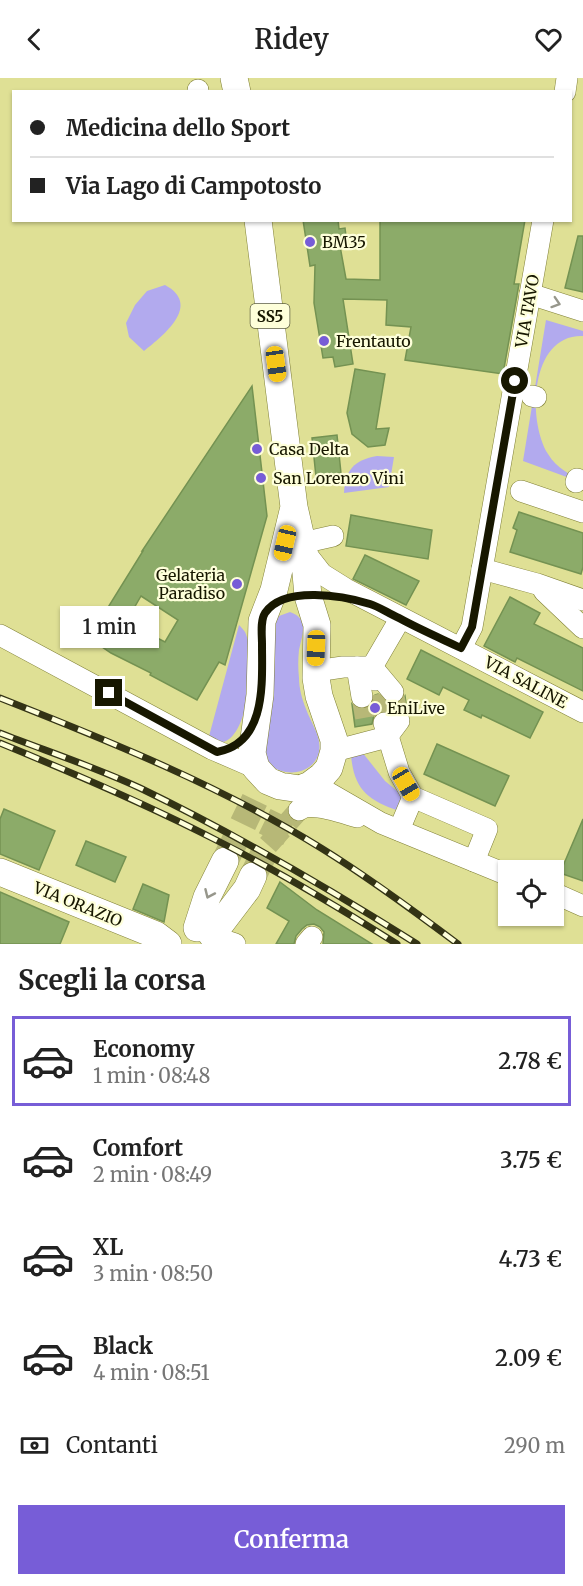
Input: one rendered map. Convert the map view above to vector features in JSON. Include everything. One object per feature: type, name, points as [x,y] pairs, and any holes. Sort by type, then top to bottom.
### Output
[{"type":"main road","name":"SS5","points":[[258,222],[294,507],[303,547],[308,596],[317,625],[315,671],[319,696],[331,730],[334,751]]},
{"type":"main road","name":"SS5","points":[[259,778],[252,753],[262,674],[262,621],[276,583],[294,507]]},
{"type":"main road","points":[[266,611],[286,599],[308,596]]},
{"type":"main road","points":[[259,778],[299,797],[329,768],[334,751]]},
{"type":"main road","points":[[195,938],[207,897],[225,861]]},
{"type":"main road","name":"VIA ORAZIO","points":[[0,872],[195,938]]},
{"type":"main road","points":[[195,938],[247,889],[253,876]]},
{"type":"street","name":"VIA TAVO","points":[[461,648],[472,627],[543,222]]},
{"type":"street","points":[[530,294],[583,311]]},
{"type":"street","points":[[521,491],[583,512]]},
{"type":"street","points":[[303,547],[333,536]]},
{"type":"street","name":"VIA SALINE","points":[[303,547],[327,578],[373,605],[583,712]]},
{"type":"street","points":[[482,569],[583,600]]},
{"type":"street","points":[[537,584],[583,628]]},
{"type":"street","name":"VIA SALINE","points":[[308,596],[329,595],[373,605]]},
{"type":"street","points":[[315,671],[364,667],[400,619]]},
{"type":"street","points":[[0,635],[217,752],[259,778]]},
{"type":"street","points":[[364,667],[377,694],[364,667]]},
{"type":"street","points":[[217,752],[237,743],[255,724]]},
{"type":"street","points":[[334,751],[381,729],[399,772],[413,797],[487,829],[474,861]]},
{"type":"street","points":[[299,797],[329,793],[390,826],[498,871]]},
{"type":"street","points":[[390,826],[413,797]]},
{"type":"street","points":[[564,897],[583,906]]},
{"type":"shaded area","points":[[165,285],[176,293],[180,302],[180,310],[176,320],[169,328],[144,351],[129,337],[126,323],[135,305],[147,291]]},
{"type":"shaded area","points":[[546,320],[583,331],[583,336],[565,339],[552,349],[543,363],[536,401],[541,439],[548,454],[560,467],[583,483],[523,461]]},
{"type":"shaded area","points":[[377,456],[394,457],[389,487],[344,493],[346,478],[352,467],[362,460]]},
{"type":"shaded area","points":[[290,612],[296,615],[302,623],[303,633],[298,657],[301,694],[318,735],[320,746],[316,759],[306,769],[299,772],[284,772],[276,769],[265,760],[261,749],[273,692],[274,626],[279,616]]},
{"type":"shaded area","points":[[239,625],[245,632],[250,657],[245,710],[232,736],[223,742],[215,742],[208,740]]},
{"type":"shaded area","points":[[362,752],[385,781],[407,799],[399,811],[371,798],[359,785],[355,777],[351,755]]},
{"type":"building","points":[[303,222],[338,222],[339,229],[345,228],[347,244],[340,246],[346,279],[380,280],[380,222],[525,222],[514,284],[519,284],[503,374],[405,360],[411,327],[386,325],[387,300],[343,299],[353,364],[335,367],[333,357],[323,358],[314,303],[315,265],[310,266]]},
{"type":"building","points":[[578,236],[583,236],[583,292],[565,288]]},
{"type":"building","points":[[355,369],[385,374],[376,429],[389,428],[385,445],[368,447],[352,434],[347,413]]},
{"type":"building","points":[[252,386],[267,516],[225,665],[219,662],[197,700],[111,653],[89,638],[142,551]],"holes":[[[141,596],[178,620],[165,642],[126,622]]]},
{"type":"building","points":[[337,435],[341,473],[316,477],[312,438]]},
{"type":"building","points":[[519,512],[583,533],[581,574],[510,552],[517,530],[513,528]]},
{"type":"building","points":[[351,515],[432,530],[428,559],[346,546]]},
{"type":"building","points":[[365,555],[419,581],[406,605],[353,579]]},
{"type":"building","points":[[510,597],[540,613],[534,624],[583,648],[583,691],[517,658],[515,662],[484,646]]},
{"type":"building","points":[[421,650],[543,712],[530,738],[482,715],[481,718],[464,710],[469,700],[443,687],[439,695],[407,679]]},
{"type":"building","points":[[378,694],[388,704],[395,705],[405,696],[407,711],[400,708],[390,712],[380,711],[374,715],[372,724],[355,727],[352,704],[357,709],[365,709],[370,706],[375,695]]},
{"type":"building","points":[[437,744],[509,776],[495,806],[424,774]]},
{"type":"building","points":[[4,809],[55,831],[39,870],[0,854],[0,819]]},
{"type":"building","points":[[583,819],[583,881],[564,874],[564,864]]},
{"type":"building","points":[[86,841],[126,857],[115,882],[76,865]]},
{"type":"building","points":[[280,882],[317,910],[372,944],[323,944],[324,932],[314,924],[302,929],[296,936],[294,944],[276,944],[289,921],[267,908]]},
{"type":"building","points":[[143,884],[169,895],[164,922],[133,909]]},
{"type":"building","points":[[0,892],[69,922],[60,944],[0,944]]},
{"type":"tunnel","points":[[393,692],[399,721]]},
{"type":"tunnel","points":[[378,694],[384,723]]},
{"type":"tunnel","points":[[362,697],[367,725]]},
{"type":"tunnel","points":[[225,861],[260,789]]},
{"type":"tunnel","points":[[253,876],[288,804]]},
{"type":"tunnel","points":[[268,845],[299,810]]},
{"type":"railway","points":[[0,698],[123,748],[244,804],[339,859],[458,944]]},
{"type":"railway","points":[[0,733],[106,773],[176,806],[281,862],[417,944]]},
{"type":"railway","points":[[0,743],[109,789],[216,840],[308,890],[397,944]]},
{"type":"place","name":"BM35","points":[[310,242]]},
{"type":"place","name":"Frentauto","points":[[324,341]]},
{"type":"place","name":"Casa Delta","points":[[257,449]]},
{"type":"place","name":"San Lorenzo Vini","points":[[261,478]]},
{"type":"place","name":"Gelateria Paradiso","points":[[237,584]]},
{"type":"place","name":"EniLive","points":[[375,708]]},
{"type":"route","points":[[109,693],[217,752],[237,743],[255,724],[262,674],[262,621],[266,611],[286,599],[329,595],[373,605],[461,648],[472,627],[515,381]]}]
